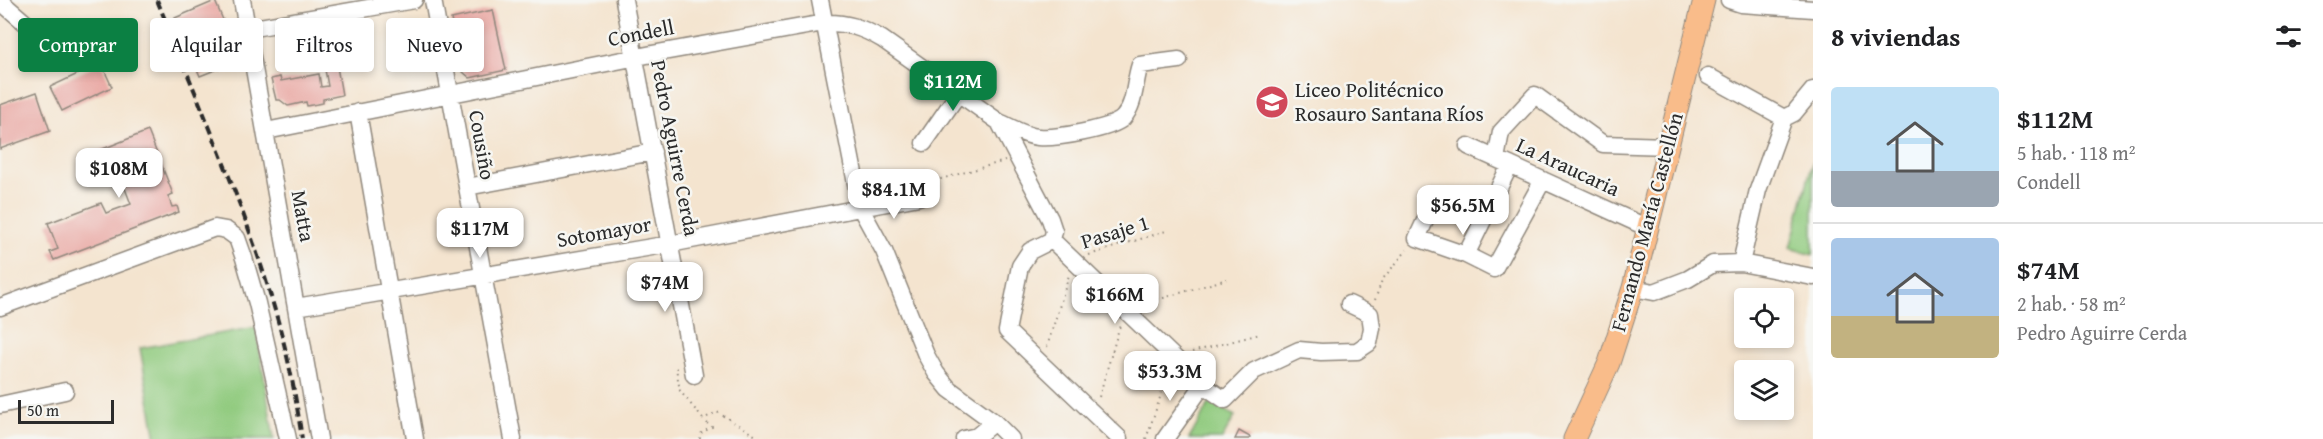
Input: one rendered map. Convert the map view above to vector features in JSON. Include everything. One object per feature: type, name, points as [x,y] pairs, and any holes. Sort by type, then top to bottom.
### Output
[{"type":"main road","name":"Fernando María Castellón","points":[[1574,439],[1609,363],[1633,288],[1704,0]]},
{"type":"street","name":"Matta","points":[[242,0],[246,18]]},
{"type":"street","points":[[263,25],[414,0]]},
{"type":"street","name":"Cousiño","points":[[433,0],[513,439]]},
{"type":"street","name":"Pedro Aguirre Cerda","points":[[624,0],[693,370]]},
{"type":"street","points":[[820,0],[861,208],[884,250],[930,364],[949,389],[994,422],[1011,439]]},
{"type":"street","points":[[1729,0],[1741,4],[1813,9]]},
{"type":"street","points":[[0,1],[19,18]]},
{"type":"street","name":"Condell","points":[[266,131],[635,57],[824,23],[852,25],[871,32],[999,122],[1052,223],[1054,231],[1052,240]]},
{"type":"street","points":[[999,122],[1038,137],[1105,127],[1122,119],[1127,112],[1136,90],[1140,65],[1179,60]]},
{"type":"street","name":"Matta","points":[[256,72],[319,439]]},
{"type":"street","points":[[1708,76],[1784,118]]},
{"type":"street","points":[[1741,263],[1758,190],[1784,118],[1794,113],[1813,90]]},
{"type":"street","points":[[924,143],[958,94]]},
{"type":"street","points":[[1466,255],[1503,162],[1501,132],[1535,95],[1603,144],[1668,146]]},
{"type":"street","points":[[358,112],[415,439]]},
{"type":"street","name":"La Araucaria","points":[[1468,146],[1648,228]]},
{"type":"street","points":[[467,187],[652,152]]},
{"type":"street","points":[[1430,210],[1417,238],[1466,255],[1494,268],[1543,180]]},
{"type":"street","name":"Sotomayor","points":[[296,308],[670,244],[861,208],[919,191]]},
{"type":"street","points":[[0,307],[215,228],[226,230],[237,238],[258,303],[288,439]]},
{"type":"street","points":[[1119,439],[1007,331],[1020,266],[1030,251],[1052,240],[1203,385],[1225,400],[1254,371],[1299,350],[1357,351],[1369,343],[1372,328],[1370,314],[1349,304]]},
{"type":"street","points":[[1633,288],[1654,292],[1688,279],[1713,264],[1741,263],[1813,277]]},
{"type":"street","points":[[1165,439],[1203,385]]},
{"type":"street","points":[[0,405],[65,391]]},
{"type":"street","points":[[964,439],[977,436],[994,422]]},
{"type":"path","points":[[919,191],[1018,157]]},
{"type":"path","name":"Pasaje 1","points":[[1073,260],[1166,231]]},
{"type":"path","points":[[1370,314],[1382,280],[1417,238]]},
{"type":"path","points":[[1042,364],[1073,260]]},
{"type":"path","points":[[1094,414],[1124,309],[1227,279]]},
{"type":"path","points":[[1146,439],[1174,357],[1260,334]]},
{"type":"path","points":[[693,370],[676,368],[681,391],[712,427],[700,434],[700,439]]},
{"type":"path","points":[[703,419],[717,412],[761,439]]},
{"type":"green space","points":[[1813,161],[1813,255],[1790,248]]},
{"type":"green space","points":[[256,327],[274,439],[156,439],[140,348]]},
{"type":"green space","points":[[1210,402],[1235,416],[1222,439],[1189,439]]},
{"type":"building","points":[[215,1],[222,18],[175,18]]},
{"type":"building","points":[[493,10],[506,70],[470,78],[463,72],[484,72],[484,18],[456,18]]},
{"type":"building","points":[[82,72],[105,72],[112,87],[62,111],[50,87]]},
{"type":"building","points":[[198,72],[210,72],[200,76]]},
{"type":"building","points":[[325,72],[338,72],[342,95],[323,99],[323,103],[307,106],[306,102],[288,106],[276,100],[271,79],[280,77],[281,81],[319,74],[321,87],[328,86]]},
{"type":"building","points":[[37,92],[50,131],[0,149],[0,105]]},
{"type":"building","points":[[148,131],[173,194],[168,196],[172,207],[177,206],[179,212],[54,260],[50,252],[58,249],[48,223],[101,203],[106,213],[131,204],[113,157],[89,166],[85,156]]},
{"type":"building","points":[[1239,431],[1250,437],[1249,439],[1235,439]]},
{"type":"railway","points":[[157,0],[225,166],[270,293],[294,388],[302,439]]},
{"type":"place","name":"Liceo Politécnico Rosauro Santana Ríos","points":[[1272,102]]}]
